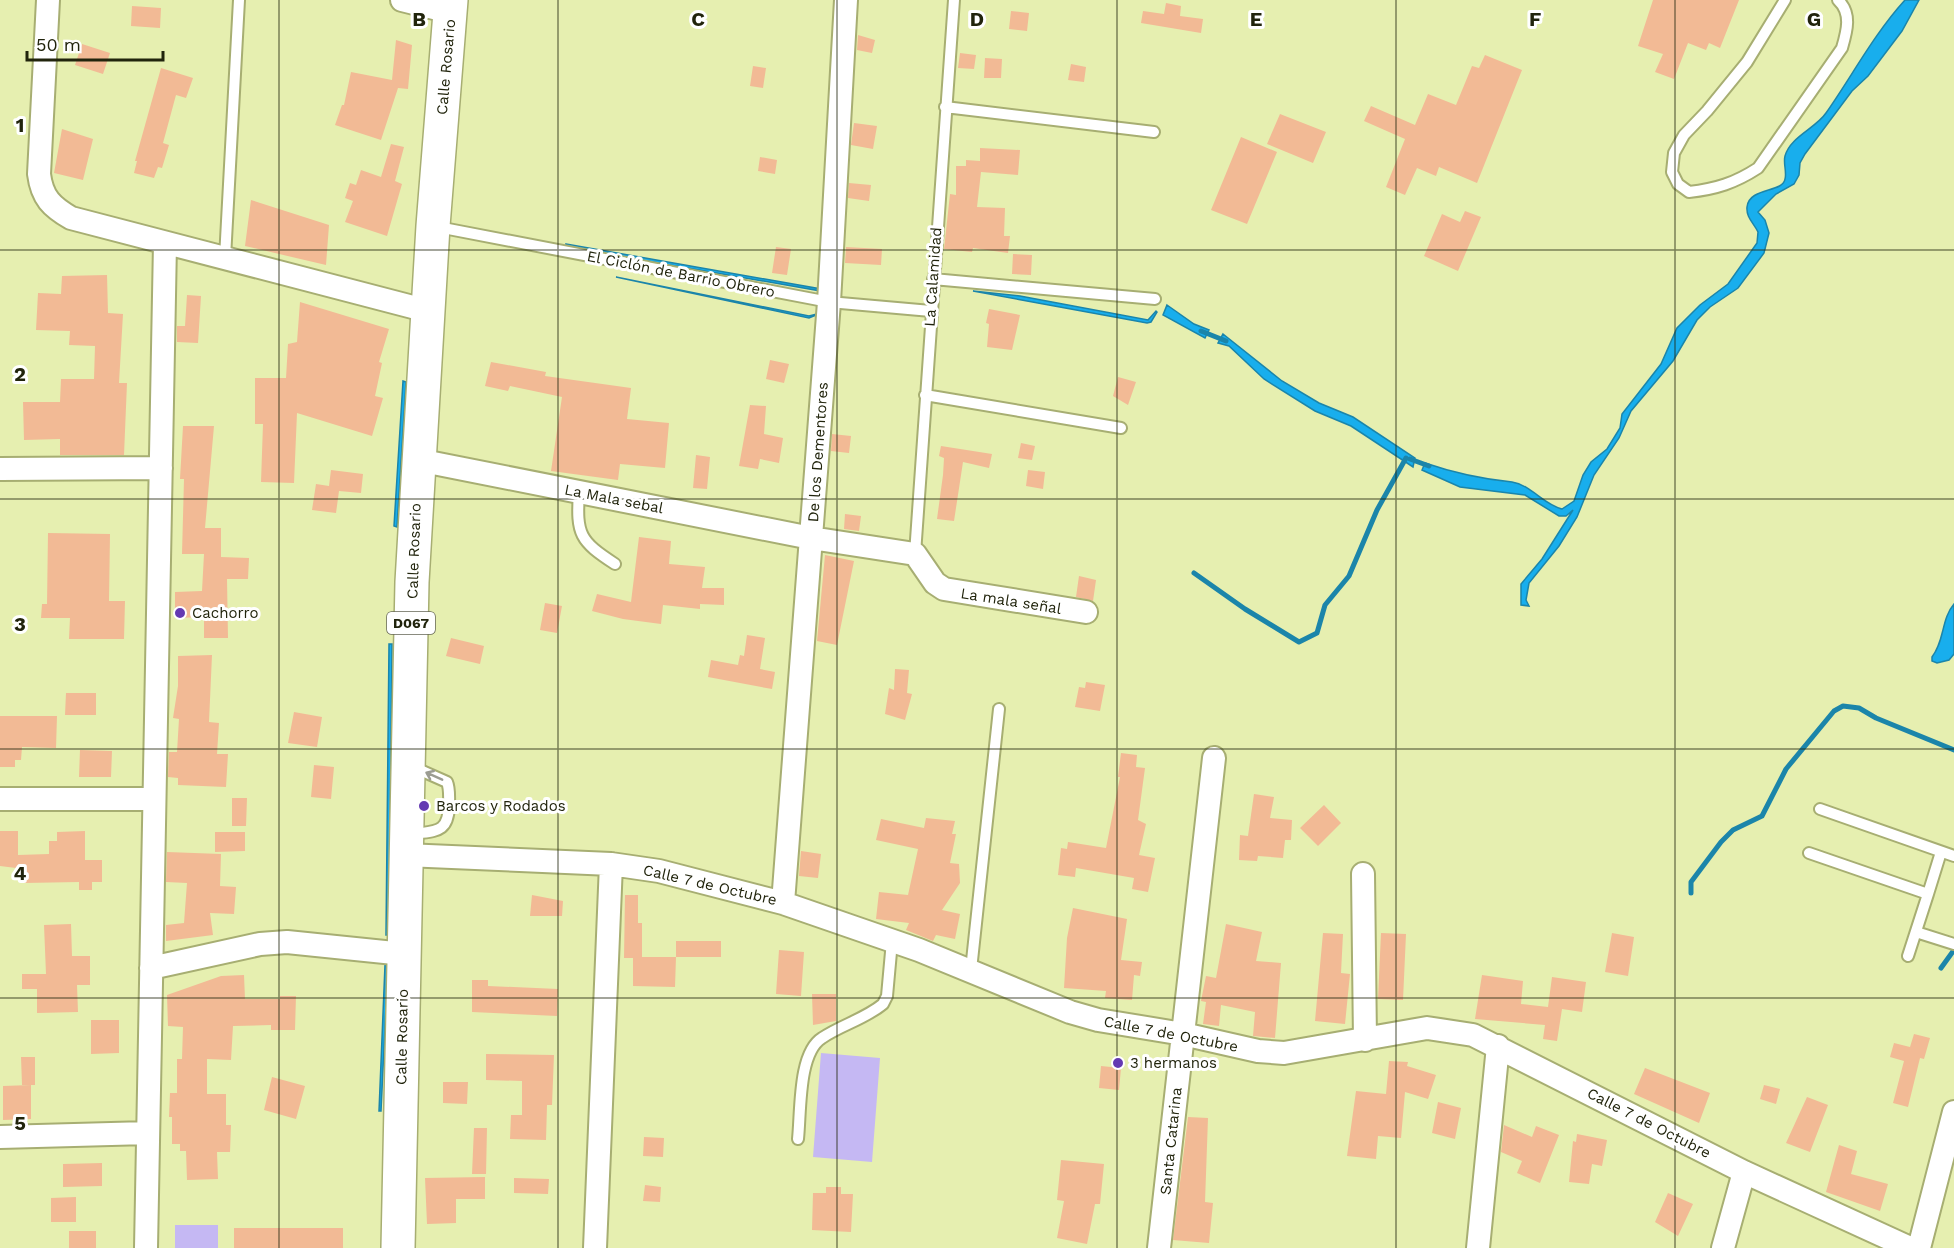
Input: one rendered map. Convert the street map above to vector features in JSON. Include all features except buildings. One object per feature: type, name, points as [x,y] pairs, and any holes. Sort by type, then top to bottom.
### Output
[{"type":"main road","name":"Calle Rosario","points":[[398,1248],[405,845],[418,460],[433,226],[451,6]]},
{"type":"street","points":[[48,0],[39,174],[44,197],[53,208],[71,218],[428,311]]},
{"type":"street","points":[[402,0],[451,6]]},
{"type":"street","name":"De los Dementores","points":[[783,903],[829,302],[846,0]]},
{"type":"street","points":[[146,1248],[165,243]]},
{"type":"street","name":"La Mala sebal","points":[[418,460],[811,538]]},
{"type":"street","points":[[0,469],[161,468]]},
{"type":"street","points":[[811,538],[915,554]]},
{"type":"street","name":"La mala señal","points":[[915,554],[935,583],[944,589],[1086,612]]},
{"type":"street","name":"Santa Catarina","points":[[1159,1248],[1214,758]]},
{"type":"street","points":[[0,799],[154,799]]},
{"type":"street","name":"Calle 7 de Octubre","points":[[405,845],[611,864],[660,872],[783,903],[971,970],[1070,1012],[1098,1020],[1271,1054],[1427,1028],[1473,1035],[1744,1172],[1910,1248]]},
{"type":"street","points":[[595,1248],[611,864]]},
{"type":"street","points":[[1364,874],[1365,1040]]},
{"type":"street","points":[[151,968],[260,944],[286,942],[404,954]]},
{"type":"street","points":[[1478,1248],[1498,1046]]},
{"type":"street","points":[[1919,1248],[1954,1112]]},
{"type":"street","points":[[0,1137],[148,1133]]},
{"type":"street","points":[[1723,1248],[1744,1172]]},
{"type":"lane","points":[[225,258],[239,0]]},
{"type":"lane","name":"La Calamidad","points":[[915,554],[954,0]]},
{"type":"lane","points":[[1785,0],[1747,62],[1684,135],[1674,153],[1672,172],[1678,184],[1689,192],[1717,189],[1738,181],[1758,168],[1842,48],[1848,26],[1844,6],[1838,0]]},
{"type":"lane","points":[[945,107],[1154,132]]},
{"type":"lane","name":"El Ciclón de Barrio Obrero","points":[[433,226],[829,302],[931,311]]},
{"type":"lane","points":[[933,279],[1155,299]]},
{"type":"lane","points":[[925,395],[1121,428]]},
{"type":"lane","points":[[579,492],[578,516],[582,537],[587,544],[615,564]]},
{"type":"lane","points":[[971,970],[999,709]]},
{"type":"lane","points":[[1820,809],[1954,856]]},
{"type":"lane","points":[[1908,956],[1941,852]]},
{"type":"lane","points":[[1809,853],[1928,894]]},
{"type":"lane","points":[[1916,932],[1954,943]]},
{"type":"lane","points":[[798,1138],[806,1059],[812,1046],[821,1038],[883,1004],[886,996],[892,941]]},
{"type":"shaded area","points":[[821,1053],[880,1058],[872,1162],[813,1157]]},
{"type":"shaded area","points":[[175,1225],[218,1225],[218,1248],[175,1248]]},
{"type":"water","points":[[1905,0],[1919,0],[1902,31],[1868,76],[1852,91],[1805,154],[1794,184],[1776,194],[1758,212],[1765,220],[1769,233],[1764,253],[1738,288],[1710,307],[1697,320],[1673,361],[1631,411],[1619,438],[1594,475],[1577,517],[1559,546],[1529,583],[1526,600],[1529,606],[1521,605],[1521,584],[1542,559],[1573,510],[1566,516],[1559,516],[1525,495],[1460,487],[1422,470],[1425,463],[1468,475],[1519,484],[1549,504],[1562,509],[1574,501],[1583,475],[1591,462],[1607,449],[1620,428],[1622,414],[1661,364],[1677,328],[1700,305],[1728,284],[1757,243],[1758,232],[1747,211],[1749,201],[1759,193],[1783,183],[1785,159],[1792,143],[1826,113],[1873,41]]},
{"type":"water","points":[[566,244],[821,289],[821,291],[566,247]]},
{"type":"water","points":[[616,277],[809,316],[821,313],[809,318]]},
{"type":"water","points":[[973,291],[1020,296],[1148,320],[1157,312],[1151,322],[1147,323]]},
{"type":"water","points":[[1167,305],[1194,324],[1209,330],[1205,338],[1163,315]]},
{"type":"water","points":[[1223,334],[1282,381],[1319,403],[1353,417],[1415,458],[1413,467],[1351,426],[1315,411],[1264,379],[1229,346],[1218,343]]},
{"type":"water","points":[[403,381],[406,382],[397,527],[394,526]]},
{"type":"water","points":[[1954,604],[1954,654],[1949,660],[1937,663],[1932,661],[1932,657],[1939,644],[1947,616]]},
{"type":"water","points":[[389,644],[392,644],[389,935],[386,935]]},
{"type":"water","points":[[388,964],[381,1111],[379,1111],[385,965]]},
{"type":"waterway","points":[[1201,331],[1226,341]]},
{"type":"waterway","points":[[1194,573],[1245,609],[1299,642],[1317,633],[1325,605],[1349,576],[1377,510],[1406,458]]},
{"type":"waterway","points":[[1410,459],[1429,466]]},
{"type":"waterway","points":[[1691,893],[1691,882],[1721,842],[1733,830],[1762,816],[1786,769],[1834,711],[1843,706],[1859,708],[1876,718],[1954,750]]},
{"type":"waterway","points":[[1941,968],[1954,950]]},
{"type":"place","name":"Cachorro","points":[[180,613]]},
{"type":"place","name":"Barcos y Rodados","points":[[424,806]]},
{"type":"place","name":"3 hermanos","points":[[1118,1063]]}]
